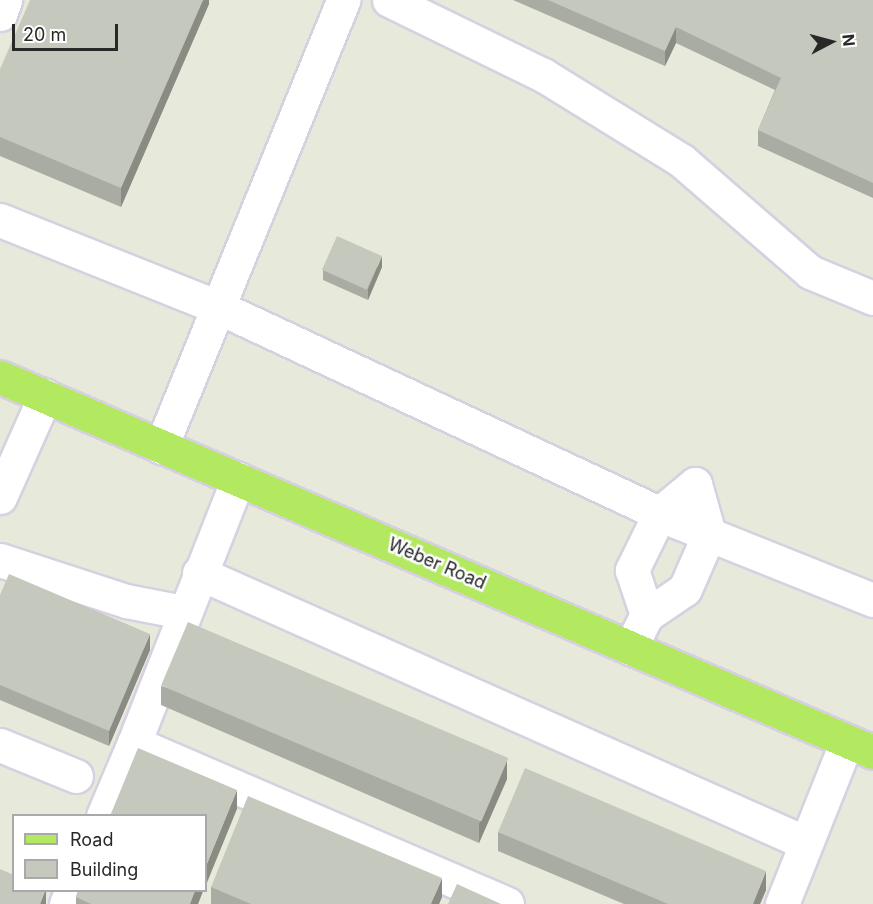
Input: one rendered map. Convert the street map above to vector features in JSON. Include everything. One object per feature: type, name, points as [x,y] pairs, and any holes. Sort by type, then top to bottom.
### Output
[{"type":"main road","name":"Weber Road","points":[[0,377],[860,746]]},
{"type":"lane","points":[[0,14],[5,0]]},
{"type":"lane","points":[[161,447],[343,0]]},
{"type":"lane","points":[[389,0],[543,75],[681,161],[810,272],[873,298]]},
{"type":"lane","points":[[0,220],[218,307],[660,513],[873,600]]},
{"type":"lane","points":[[0,497],[45,396]]},
{"type":"lane","points":[[105,814],[183,612],[238,479]]},
{"type":"lane","points":[[647,615],[632,570],[660,513]]},
{"type":"lane","points":[[630,648],[647,615],[685,589],[709,534]]},
{"type":"lane","points":[[0,560],[126,601],[183,612]]},
{"type":"lane","points":[[199,573],[806,843]]},
{"type":"lane","points":[[134,743],[507,904]]},
{"type":"lane","points":[[0,745],[76,776]]},
{"type":"lane","points":[[782,904],[806,843],[860,746]]},
{"type":"building","points":[[30,0],[203,0],[121,188],[0,137],[0,69]]},
{"type":"building","points":[[548,0],[873,0],[873,183],[758,130],[781,78],[676,27],[665,51]]},
{"type":"building","points":[[337,236],[382,256],[367,290],[322,270]]},
{"type":"building","points":[[9,574],[150,634],[109,731],[0,685],[0,595]]},
{"type":"building","points":[[188,622],[508,758],[481,821],[161,686]]},
{"type":"building","points":[[138,748],[237,790],[207,864],[207,814],[111,814]]},
{"type":"building","points":[[525,768],[766,871],[753,904],[668,904],[498,832]]},
{"type":"building","points":[[248,796],[442,878],[431,904],[251,904],[211,887]]},
{"type":"building","points":[[0,869],[12,874],[12,892],[45,892],[40,904],[0,904]]},
{"type":"building","points":[[457,884],[501,904],[448,904]]},
{"type":"building","points":[[78,892],[195,892],[190,904],[91,904],[76,897]]}]
